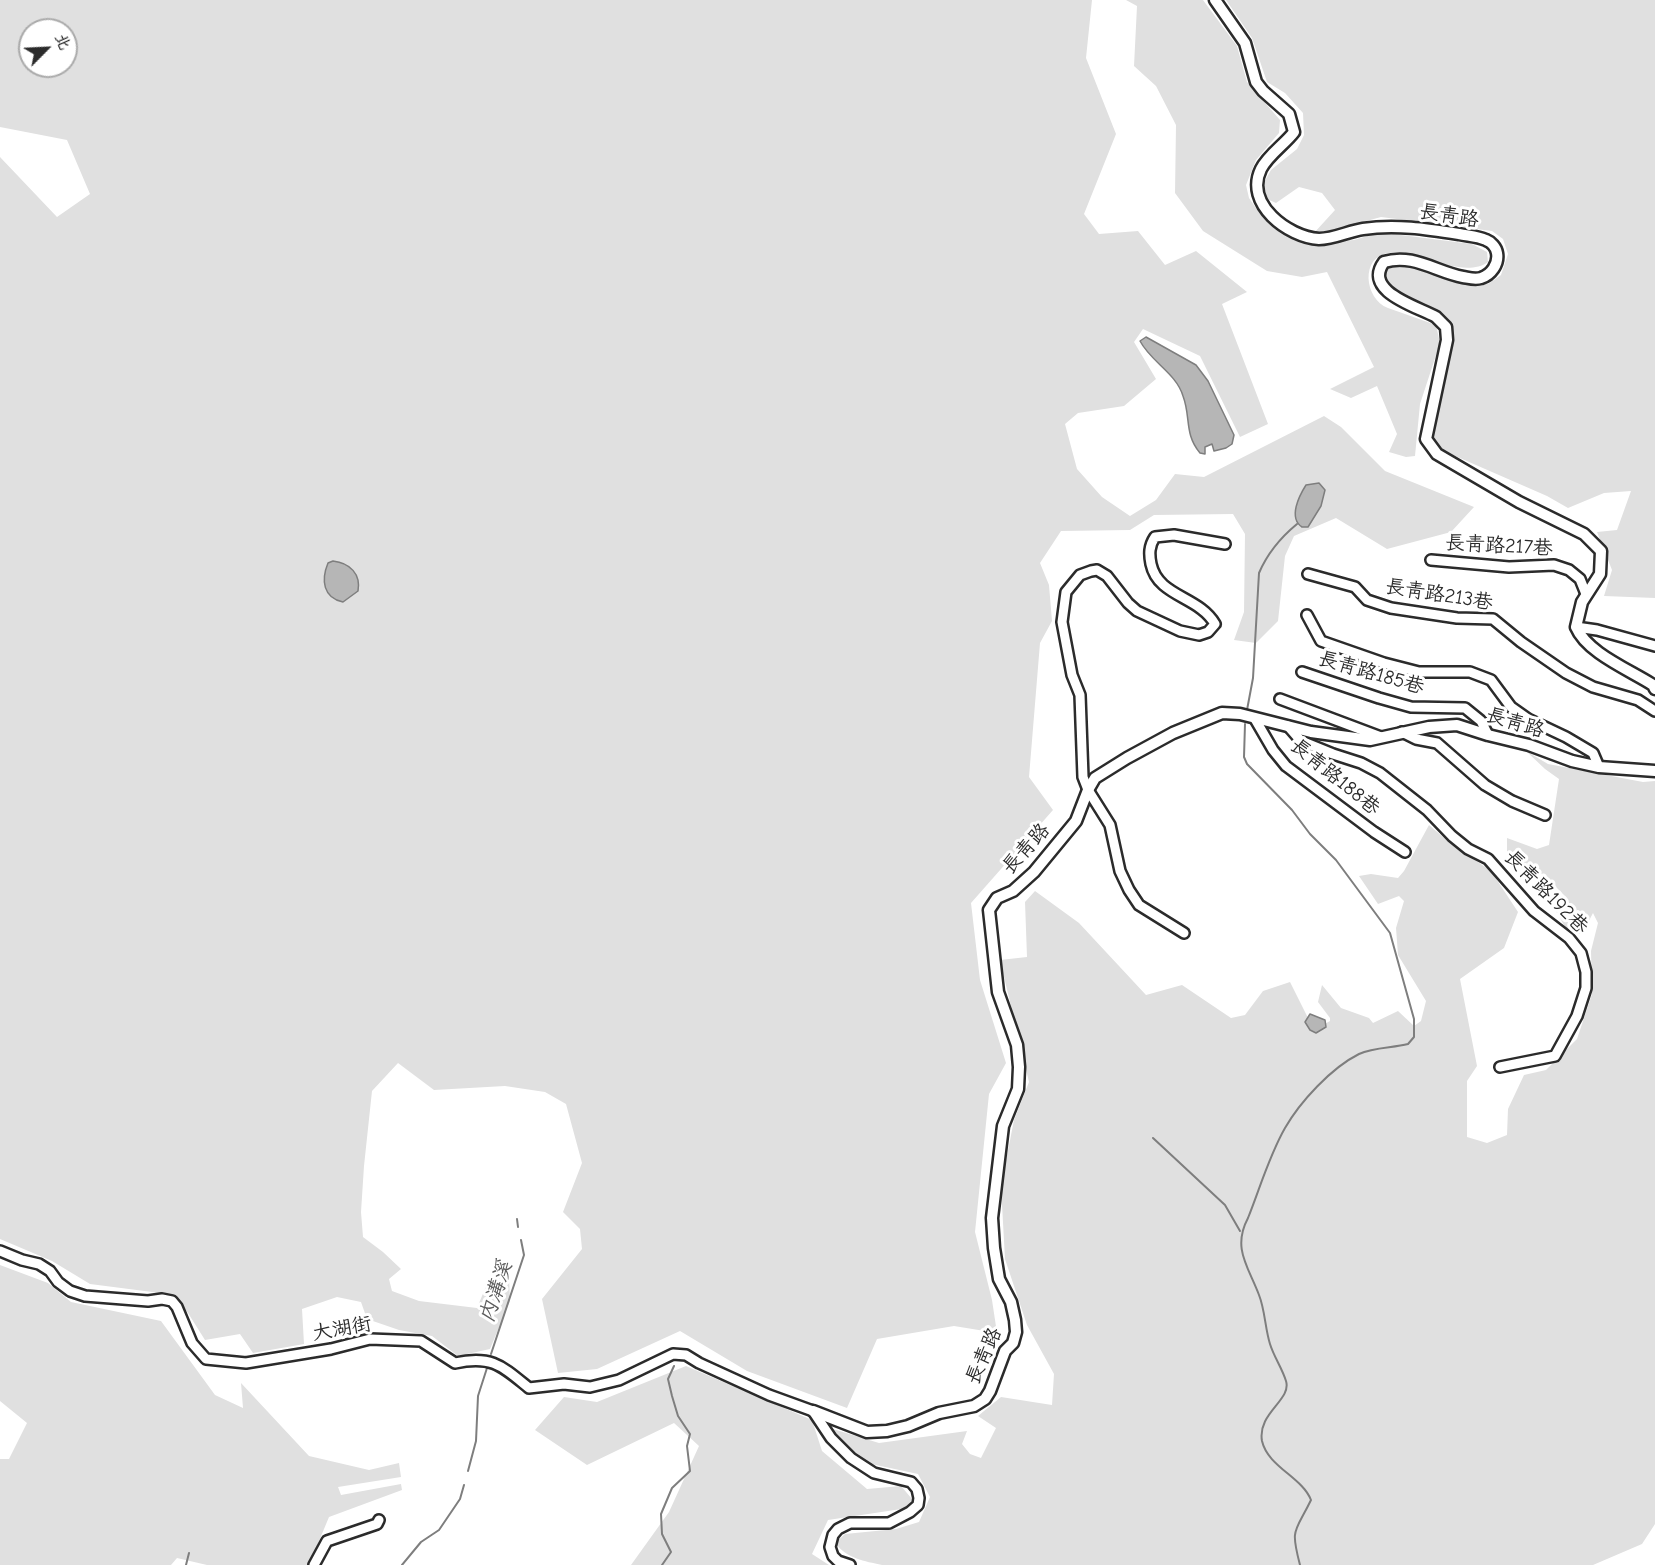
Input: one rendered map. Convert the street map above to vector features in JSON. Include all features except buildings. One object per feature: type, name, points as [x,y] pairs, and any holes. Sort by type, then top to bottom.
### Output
[{"type":"street","name":"長青路","points":[[1215,0],[1245,43],[1256,82],[1289,114],[1294,132],[1262,168],[1258,177],[1257,194],[1269,214],[1286,227],[1306,237],[1322,239],[1363,229],[1397,226],[1477,237],[1493,245],[1497,252],[1494,268],[1482,278],[1474,279],[1454,275],[1423,263],[1402,259],[1384,262],[1380,268],[1380,281],[1384,288],[1405,304],[1437,318],[1446,327],[1447,340],[1442,367],[1426,431],[1426,439],[1430,446],[1437,454],[1519,502],[1584,534],[1601,551],[1600,574],[1580,608],[1576,627]]},
{"type":"street","points":[[1184,933],[1139,905],[1120,871],[1110,825],[1088,790],[1083,777],[1080,694],[1072,675],[1062,622],[1066,592],[1080,575],[1097,570],[1107,576],[1137,611],[1180,631],[1199,635],[1208,632],[1215,624],[1208,613],[1162,585],[1153,573],[1149,556],[1150,544],[1155,537],[1174,536],[1225,544]]},
{"type":"street","name":"長青路217巷","points":[[1431,560],[1509,567],[1554,565],[1569,570],[1580,579],[1587,594]]},
{"type":"street","name":"長青路213巷","points":[[1308,574],[1355,587],[1366,600],[1390,608],[1457,618],[1493,619],[1521,642],[1566,673],[1593,687],[1638,700],[1655,711]]},
{"type":"street","points":[[1306,615],[1321,641],[1349,652],[1419,672],[1470,672],[1491,681],[1511,707],[1528,719],[1593,753],[1599,767]]},
{"type":"street","points":[[1576,627],[1597,630],[1655,646]]},
{"type":"street","points":[[1576,627],[1582,639],[1587,643],[1621,667],[1638,675],[1655,689]]},
{"type":"street","name":"長青路185巷","points":[[1302,672],[1410,707],[1466,708],[1481,721],[1488,735]]},
{"type":"street","points":[[1280,699],[1381,737]]},
{"type":"street","name":"長青路","points":[[813,1411],[867,1432],[887,1431],[908,1426],[939,1413],[974,1406],[985,1399],[1005,1351],[1012,1343],[1016,1332],[1015,1320],[1011,1302],[999,1279],[992,1218],[1003,1126],[1018,1089],[1019,1067],[1017,1045],[998,992],[989,910],[997,898],[1013,891],[1034,872],[1076,821],[1088,790],[1095,778],[1104,771],[1147,746],[1203,719],[1222,713],[1240,714],[1345,738],[1370,740],[1451,724],[1529,745],[1564,759],[1599,767],[1655,771]]},
{"type":"street","name":"長青路188巷","points":[[1255,719],[1273,750],[1286,766],[1404,852]]},
{"type":"street","name":"長青路192巷","points":[[1288,726],[1301,741],[1361,763],[1380,773],[1418,802],[1468,849],[1488,859],[1534,910],[1569,938],[1581,953],[1586,972],[1586,988],[1577,1016],[1563,1045],[1555,1056],[1500,1067]]},
{"type":"street","points":[[1402,732],[1416,739],[1437,743],[1485,785],[1512,801],[1545,815]]},
{"type":"street","name":"大湖街","points":[[0,1251],[39,1264],[50,1271],[58,1282],[70,1291],[85,1296],[172,1301],[177,1307],[192,1343],[206,1359],[246,1364],[331,1349],[370,1339],[421,1341],[455,1363],[470,1360],[493,1362],[529,1388],[564,1384],[590,1387],[619,1380],[673,1354],[686,1355],[699,1364],[769,1395],[813,1411]]},
{"type":"street","points":[[813,1411],[831,1438],[851,1458],[874,1473],[911,1482],[917,1489],[918,1505],[889,1523],[850,1523],[838,1529],[833,1535],[830,1547],[833,1556],[838,1561],[850,1565]]},
{"type":"street","points":[[314,1565],[327,1541],[377,1524],[379,1520]]},
{"type":"shaded area","points":[[0,0],[1092,0],[1086,58],[1116,134],[1084,214],[1099,234],[1138,231],[1165,265],[1196,251],[1247,292],[1222,304],[1268,424],[1240,437],[1200,356],[1143,329],[1134,342],[1156,379],[1124,406],[1078,413],[1065,424],[1077,469],[1102,497],[1130,516],[1156,500],[1175,474],[1204,477],[1324,416],[1341,427],[1385,471],[1474,507],[1451,532],[1387,549],[1336,518],[1294,536],[1285,556],[1278,621],[1256,643],[1234,640],[1244,612],[1245,534],[1233,514],[1154,515],[1130,530],[1061,531],[1040,563],[1049,585],[1052,621],[1040,643],[1029,777],[1053,810],[971,903],[980,980],[1006,1063],[989,1094],[975,1232],[992,1300],[997,1333],[954,1326],[877,1339],[847,1408],[747,1371],[680,1331],[597,1369],[558,1373],[542,1299],[582,1249],[580,1229],[563,1212],[582,1163],[566,1104],[545,1092],[505,1086],[434,1090],[398,1063],[372,1091],[361,1212],[363,1237],[401,1269],[389,1279],[392,1291],[419,1301],[477,1308],[492,1272],[509,1276],[510,1301],[490,1349],[458,1356],[432,1336],[399,1330],[367,1319],[361,1302],[337,1297],[302,1309],[304,1344],[253,1353],[240,1334],[205,1340],[188,1313],[174,1297],[160,1293],[90,1284],[52,1261],[0,1239],[0,157],[57,217],[90,194],[67,140],[0,127]]},
{"type":"shaded area","points":[[1126,0],[1203,0],[1237,46],[1247,82],[1280,120],[1279,133],[1256,160],[1246,185],[1249,198],[1258,211],[1277,229],[1298,241],[1318,243],[1354,240],[1374,234],[1393,234],[1472,244],[1487,252],[1488,262],[1478,267],[1453,266],[1400,253],[1389,253],[1380,256],[1373,262],[1370,269],[1370,287],[1380,303],[1436,325],[1440,343],[1420,404],[1415,456],[1406,457],[1389,452],[1397,434],[1377,386],[1351,398],[1330,389],[1374,367],[1327,272],[1302,277],[1267,271],[1203,231],[1175,193],[1176,125],[1156,86],[1134,66],[1137,6]]},
{"type":"shaded area","points":[[1226,0],[1655,0],[1655,598],[1604,596],[1612,570],[1597,532],[1617,530],[1631,491],[1604,493],[1568,508],[1547,496],[1437,448],[1429,437],[1449,358],[1451,328],[1448,319],[1444,316],[1386,287],[1383,279],[1386,268],[1416,268],[1472,284],[1488,284],[1501,275],[1508,254],[1503,239],[1492,231],[1381,217],[1352,225],[1329,235],[1314,233],[1335,210],[1322,193],[1299,187],[1276,203],[1265,198],[1263,184],[1271,170],[1297,149],[1304,135],[1303,113],[1285,93],[1267,82],[1252,38]]},
{"type":"shaded area","points":[[1146,337],[1196,365],[1208,381],[1234,435],[1232,444],[1214,451],[1212,444],[1205,447],[1205,454],[1200,453],[1192,439],[1180,388],[1140,341]]},
{"type":"shaded area","points":[[1319,483],[1325,490],[1321,506],[1308,527],[1302,527],[1295,513],[1298,501],[1306,485]]},
{"type":"shaded area","points":[[333,561],[349,567],[358,579],[358,591],[343,602],[331,597],[325,587],[326,569],[328,563]]},
{"type":"shaded area","points":[[1526,751],[1548,764],[1643,782],[1655,781],[1655,1524],[1642,1544],[1593,1565],[882,1565],[845,1553],[835,1543],[845,1534],[896,1529],[919,1522],[930,1497],[918,1474],[862,1462],[837,1438],[833,1429],[879,1443],[967,1431],[962,1444],[970,1454],[981,1458],[996,1428],[978,1416],[1001,1397],[1052,1405],[1054,1374],[1027,1325],[1005,1259],[1001,1186],[1014,1120],[1029,1082],[1000,960],[1027,957],[1025,902],[1035,891],[1079,923],[1146,995],[1182,985],[1231,1018],[1245,1015],[1263,991],[1290,982],[1314,1030],[1330,1021],[1318,1002],[1322,985],[1341,1008],[1369,1018],[1373,1023],[1398,1011],[1414,1026],[1421,1021],[1426,1001],[1398,955],[1396,928],[1404,901],[1399,896],[1378,904],[1359,876],[1371,874],[1398,878],[1429,825],[1450,843],[1491,871],[1518,912],[1504,948],[1460,979],[1477,1066],[1467,1081],[1467,1137],[1487,1143],[1507,1135],[1508,1109],[1524,1075],[1546,1070],[1577,1039],[1592,994],[1591,951],[1598,923],[1593,913],[1582,934],[1569,934],[1552,904],[1566,897],[1546,877],[1507,852],[1507,838],[1537,849],[1549,845],[1559,779]]},
{"type":"shaded area","points":[[1310,1014],[1325,1020],[1326,1027],[1316,1033],[1310,1030],[1305,1022]]},
{"type":"shaded area","points":[[0,1265],[48,1283],[71,1302],[161,1321],[215,1395],[243,1408],[241,1383],[309,1456],[369,1470],[399,1463],[401,1477],[338,1487],[341,1495],[401,1484],[402,1490],[329,1517],[309,1565],[207,1565],[177,1558],[171,1565],[0,1565],[0,1459],[9,1459],[27,1423],[0,1401]]},
{"type":"shaded area","points":[[686,1366],[812,1420],[822,1451],[867,1489],[901,1486],[912,1499],[908,1508],[828,1520],[812,1554],[829,1565],[631,1565],[669,1512],[699,1446],[674,1423],[587,1465],[535,1430],[564,1397],[597,1402]]},
{"type":"waterway","points":[[1247,710],[1253,678],[1259,573],[1275,546],[1297,524]]},
{"type":"waterway","points":[[1245,724],[1244,757],[1247,764],[1336,860],[1390,933],[1414,1019],[1414,1037],[1408,1044],[1371,1050],[1348,1060],[1317,1086],[1299,1107],[1274,1150],[1243,1229],[1241,1239],[1243,1257],[1261,1301],[1270,1344],[1286,1381],[1284,1394],[1264,1422],[1262,1441],[1271,1458],[1307,1492],[1311,1500],[1295,1536],[1300,1565]]},
{"type":"waterway","points":[[1153,1138],[1225,1205],[1240,1231]]},
{"type":"waterway","name":"內溝溪","points":[[517,1219],[518,1227]]},
{"type":"waterway","name":"內溝溪","points":[[491,1354],[524,1255],[521,1240]]},
{"type":"waterway","points":[[662,1565],[671,1552],[662,1534],[661,1514],[672,1488],[690,1471],[687,1446],[690,1434],[678,1416],[668,1379],[674,1366]]},
{"type":"waterway","name":"內溝溪","points":[[468,1471],[476,1441],[478,1396],[487,1368]]},
{"type":"waterway","name":"內溝溪","points":[[402,1565],[421,1542],[439,1530],[460,1499],[464,1485]]},
{"type":"waterway","points":[[186,1565],[189,1553]]}]
